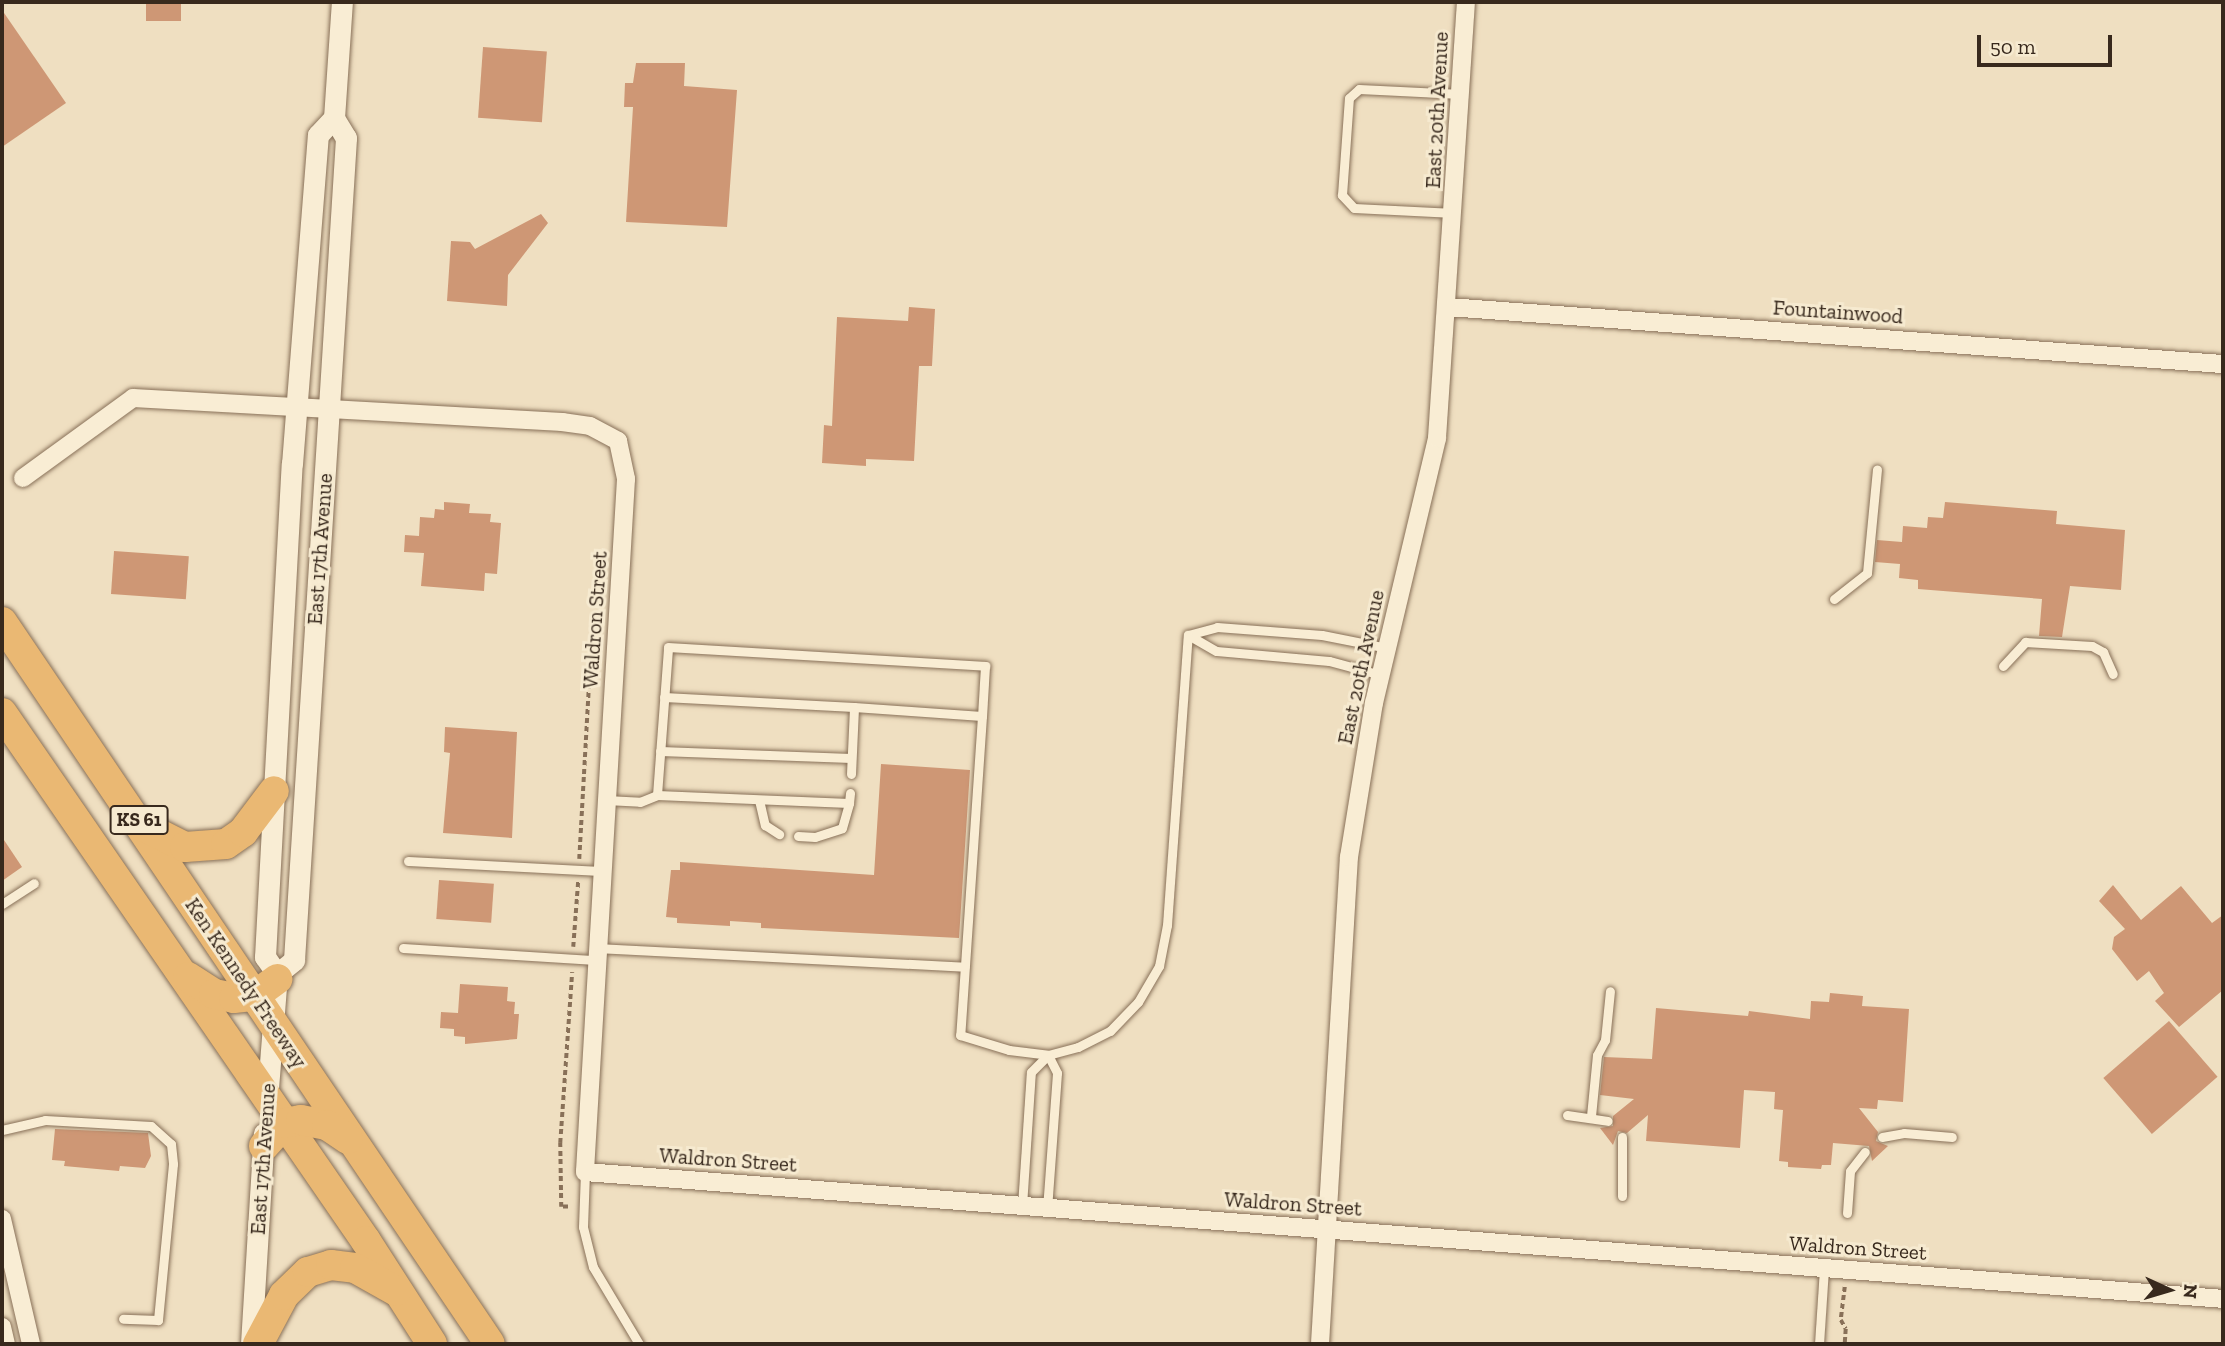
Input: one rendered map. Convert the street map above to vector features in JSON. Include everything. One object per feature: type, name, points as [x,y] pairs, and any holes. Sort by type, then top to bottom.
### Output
[{"type":"highway","name":"Ken Kennedy Freeway","points":[[2,622],[142,825],[269,983],[271,1021],[490,1344]]},
{"type":"highway","name":"KS 61","points":[[2,713],[285,1123],[432,1344]]},
{"type":"highway","points":[[142,825],[185,848],[226,844],[243,832],[274,792]]},
{"type":"highway","points":[[177,967],[214,995],[269,983]]},
{"type":"highway","points":[[264,1146],[285,1123],[313,1121],[354,1143]]},
{"type":"highway","points":[[258,1344],[284,1295],[308,1272],[324,1266],[355,1268],[398,1293]]},
{"type":"street","name":"East 17th Avenue","points":[[269,983],[294,960],[346,138],[334,118],[342,2]]},
{"type":"street","name":"East 20th Avenue","points":[[1320,1344],[1329,1230],[1349,857],[1381,675],[1437,438],[1448,307],[1466,2]]},
{"type":"street","name":"East 17th Avenue","points":[[269,983],[265,957],[274,792],[318,135],[334,118]]},
{"type":"street","name":"Fountainwood","points":[[1448,307],[2223,363]]},
{"type":"street","name":"Waldron Street","points":[[23,478],[133,398],[298,405],[562,422],[590,426],[618,440],[626,479],[585,1172],[2223,1299]]},
{"type":"street","name":"East 17th Avenue","points":[[251,1344],[271,1021]]},
{"type":"street","points":[[2,1219],[31,1344]]},
{"type":"street","points":[[2,1327],[6,1344]]},
{"type":"lane","points":[[1454,213],[1354,208],[1342,195],[1349,98],[1359,89],[1461,94]]},
{"type":"lane","points":[[1834,599],[1867,573],[1877,469]]},
{"type":"lane","points":[[1188,635],[1217,627],[1322,635],[1387,648]]},
{"type":"lane","points":[[1188,635],[1216,651],[1329,661],[1381,675]]},
{"type":"lane","points":[[1022,1206],[1031,1072],[1048,1055],[1110,1031],[1138,1002],[1159,966],[1167,925],[1188,635]]},
{"type":"lane","points":[[2003,666],[2025,642],[2092,646],[2103,652],[2113,674]]},
{"type":"lane","points":[[657,795],[668,647],[985,666],[960,1035],[1009,1050],[1048,1055]]},
{"type":"lane","points":[[664,697],[982,716]]},
{"type":"lane","points":[[851,774],[854,707]]},
{"type":"lane","points":[[660,751],[851,758]]},
{"type":"lane","points":[[606,800],[640,802],[657,795],[759,800],[849,798],[842,828],[815,837],[798,836]]},
{"type":"lane","points":[[759,800],[765,825],[779,834]]},
{"type":"lane","points":[[408,861],[601,871]]},
{"type":"lane","points":[[2,904],[34,883]]},
{"type":"lane","points":[[403,948],[573,959],[596,954],[965,967]]},
{"type":"lane","points":[[1591,1116],[1597,1055],[1605,1040],[1610,991]]},
{"type":"lane","points":[[1047,1208],[1057,1073],[1048,1055]]},
{"type":"lane","points":[[1567,1115],[1591,1116],[1608,1121]]},
{"type":"lane","points":[[2,1130],[46,1120],[151,1126],[171,1144],[173,1164],[158,1320],[123,1319]]},
{"type":"lane","points":[[1882,1137],[1904,1133],[1952,1137]]},
{"type":"lane","points":[[1622,1137],[1622,1196]]},
{"type":"lane","points":[[1847,1213],[1850,1171],[1865,1152]]},
{"type":"lane","points":[[585,1172],[583,1227],[593,1267],[639,1344]]},
{"type":"lane","points":[[1819,1344],[1824,1269]]},
{"type":"path","points":[[568,1207],[561,1207],[560,1143],[590,662]]},
{"type":"path","points":[[1845,1287],[1842,1320],[1845,1344]]},
{"type":"building","points":[[146,2],[181,2],[181,21],[146,21]]},
{"type":"building","points":[[2,10],[66,103],[2,147]]},
{"type":"building","points":[[483,47],[547,51],[542,122],[478,118]]},
{"type":"building","points":[[636,63],[685,63],[684,86],[737,90],[727,227],[626,222],[633,107],[624,107],[625,83],[633,83]]},
{"type":"building","points":[[541,214],[548,223],[508,275],[507,306],[447,301],[451,241],[470,242],[475,249]]},
{"type":"building","points":[[909,307],[935,309],[932,366],[919,366],[914,461],[866,459],[866,466],[822,463],[824,425],[832,426],[837,317],[908,321]]},
{"type":"building","points":[[444,502],[470,504],[469,513],[491,514],[490,522],[501,523],[497,574],[485,573],[484,591],[421,586],[424,553],[404,552],[405,535],[419,536],[420,517],[434,518],[435,509],[444,510]]},
{"type":"building","points":[[1945,502],[2057,511],[2056,524],[2125,530],[2121,590],[2070,586],[2062,637],[2039,636],[2042,599],[1918,589],[1918,580],[1899,578],[1900,564],[1875,562],[1877,540],[1902,542],[1903,526],[1927,528],[1928,517],[1943,518]]},
{"type":"building","points":[[114,551],[189,556],[186,599],[111,594]]},
{"type":"building","points":[[445,727],[517,732],[512,838],[443,833],[450,753],[444,752]]},
{"type":"building","points":[[881,764],[970,770],[959,938],[761,928],[761,923],[730,921],[730,926],[677,923],[677,918],[666,917],[671,870],[680,870],[680,862],[874,875]]},
{"type":"building","points":[[2,837],[22,867],[2,881]]},
{"type":"building","points":[[439,880],[494,884],[491,923],[436,919]]},
{"type":"building","points":[[2113,885],[2141,920],[2181,886],[2212,923],[2223,915],[2223,990],[2179,1027],[2155,1001],[2164,993],[2149,971],[2137,981],[2112,949],[2114,937],[2125,929],[2099,901]]},
{"type":"building","points":[[460,984],[508,987],[507,1001],[515,1002],[514,1014],[519,1014],[517,1039],[465,1044],[465,1037],[454,1036],[454,1029],[440,1028],[441,1012],[458,1013]]},
{"type":"building","points":[[1830,993],[1863,996],[1862,1006],[1909,1009],[1903,1102],[1878,1100],[1877,1109],[1859,1108],[1878,1132],[1876,1141],[1888,1146],[1872,1161],[1869,1146],[1833,1143],[1831,1165],[1822,1165],[1821,1169],[1788,1167],[1788,1162],[1779,1161],[1783,1110],[1774,1109],[1775,1092],[1744,1090],[1740,1148],[1646,1141],[1648,1115],[1627,1133],[1618,1131],[1613,1145],[1600,1128],[1613,1126],[1613,1116],[1634,1099],[1600,1095],[1604,1057],[1652,1059],[1656,1008],[1748,1016],[1749,1011],[1810,1019],[1811,1001],[1829,1002]]},
{"type":"building","points":[[2169,1021],[2218,1077],[2152,1134],[2103,1078]]},
{"type":"building","points":[[55,1129],[148,1133],[151,1156],[145,1168],[120,1166],[119,1171],[64,1166],[65,1161],[52,1160]]}]
